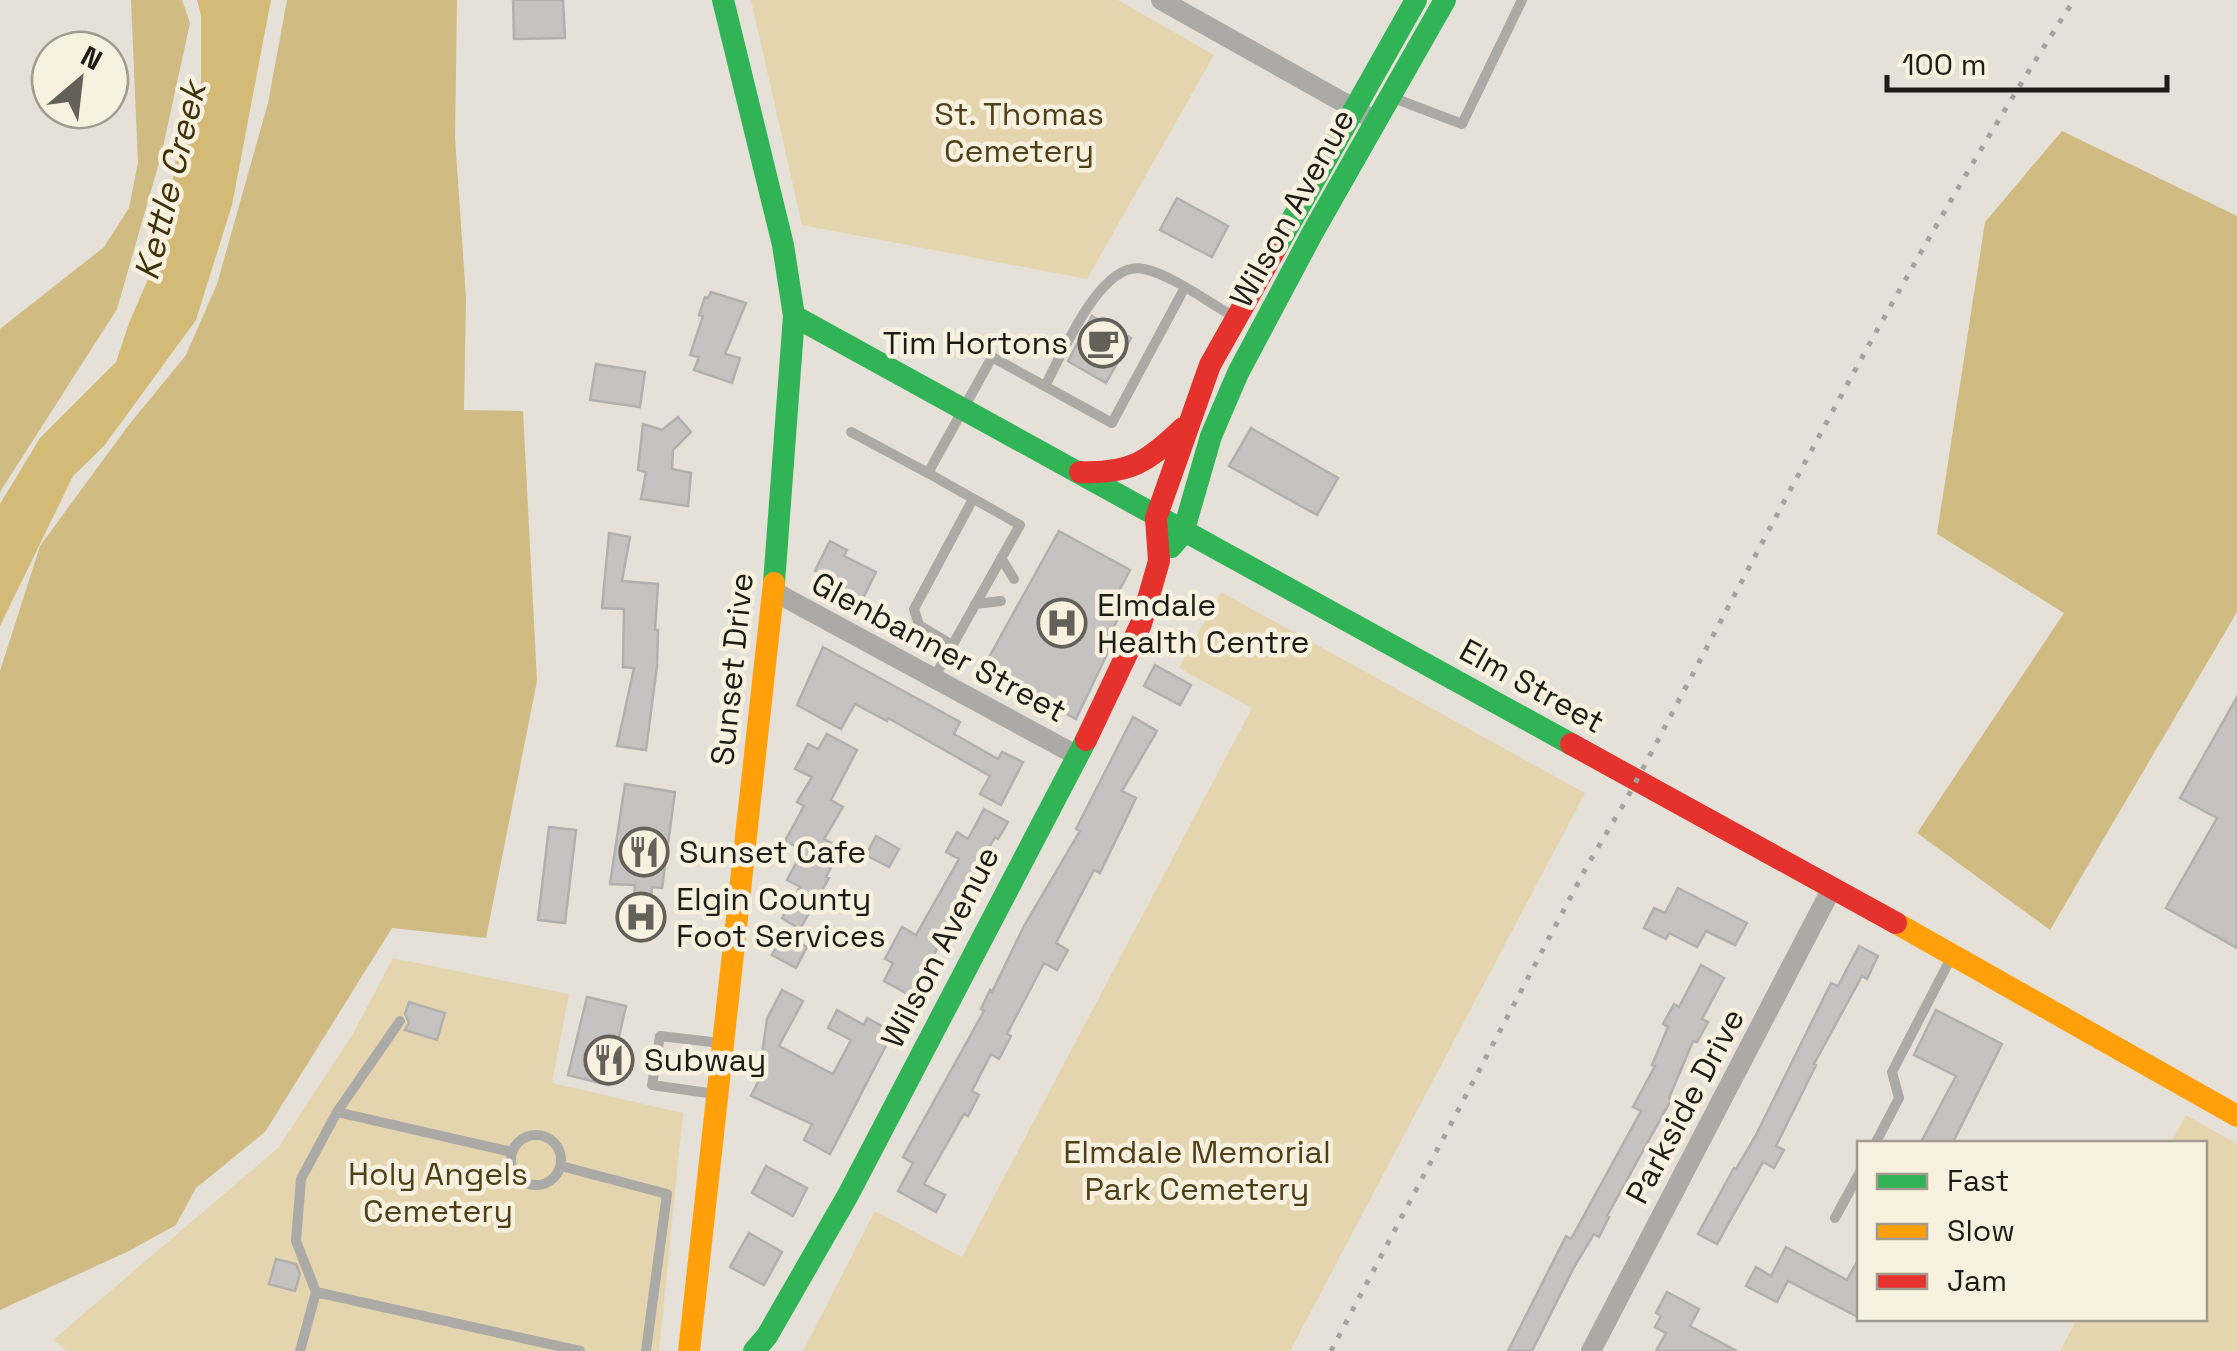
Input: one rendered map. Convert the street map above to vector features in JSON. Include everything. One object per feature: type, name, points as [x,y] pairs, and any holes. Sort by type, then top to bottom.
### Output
[{"type":"main road","name":"Sunset Drive","points":[[689,1351],[726,1044],[773,591],[794,316],[783,245],[723,0]]},
{"type":"main road","name":"Wilson Avenue","points":[[754,1351],[768,1336],[848,1195],[1114,684],[1141,624],[1159,560],[1156,518],[1210,365],[1416,0]]},
{"type":"main road","name":"Wilson Avenue","points":[[1159,560],[1183,533],[1223,404],[1313,232],[1445,0]]},
{"type":"main road","points":[[1291,220],[1313,232]]},
{"type":"main road","name":"Elm Street","points":[[794,316],[1832,888],[2237,1116]]},
{"type":"main road","points":[[1075,472],[1110,474],[1134,470],[1188,422]]},
{"type":"street","points":[[1161,0],[1377,121]]},
{"type":"street","name":"Glenbanner Street","points":[[773,591],[1076,755]]},
{"type":"street","name":"Parkside Drive","points":[[1592,1351],[1832,888]]},
{"type":"lane","points":[[1391,96],[1462,124],[1522,0]]},
{"type":"lane","points":[[1045,386],[1096,294],[1112,280],[1139,267],[1155,272],[1236,318]]},
{"type":"lane","points":[[928,473],[992,357],[1112,424],[1184,289]]},
{"type":"lane","points":[[851,432],[1020,524],[934,678]]},
{"type":"lane","points":[[952,645],[919,625],[914,609],[973,499]]},
{"type":"lane","points":[[1001,558],[1014,579]]},
{"type":"lane","points":[[975,604],[1002,601]]},
{"type":"lane","points":[[1877,1141],[1899,1098],[1892,1072],[1952,955]]},
{"type":"lane","points":[[300,1351],[316,1292],[296,1241],[300,1178],[337,1112],[400,1021]]},
{"type":"lane","points":[[720,1094],[652,1085],[660,1036],[726,1044]]},
{"type":"lane","points":[[337,1112],[512,1152]]},
{"type":"lane","points":[[528,1135],[546,1136],[559,1148],[561,1166],[551,1181],[534,1186],[518,1179],[510,1163],[514,1146],[528,1135]]},
{"type":"lane","points":[[561,1166],[667,1194],[646,1351]]},
{"type":"lane","points":[[1835,1218],[1857,1178]]},
{"type":"lane","points":[[316,1292],[580,1351]]},
{"type":"green space","name":"St. Thomas Cemetery","points":[[751,0],[1118,0],[1214,55],[1087,279],[802,225]]},
{"type":"green space","name":"Elmdale Memorial Park Cemetery","points":[[1221,592],[1585,793],[1290,1351],[803,1351],[875,1211],[962,1257],[1252,708],[1179,668]]},
{"type":"green space","name":"Holy Angels Cemetery","points":[[393,958],[569,994],[552,1083],[683,1113],[659,1351],[68,1351],[53,1340],[279,1147],[354,1032]]},
{"type":"green space","points":[[2186,1115],[2237,1144],[2237,1351],[2060,1351],[2076,1321],[2207,1321],[2207,1141],[2172,1141]]},
{"type":"shaded area","points":[[131,0],[182,0],[190,23],[161,156],[117,309],[0,492],[0,329],[104,247],[129,208],[138,163]]},
{"type":"shaded area","name":"Kettle Creek","points":[[197,0],[271,0],[232,205],[196,320],[104,446],[73,476],[0,626],[0,504],[40,438],[116,362],[166,238],[175,163],[201,82],[201,15]]},
{"type":"shaded area","points":[[287,0],[457,0],[455,138],[466,298],[464,410],[523,411],[537,681],[486,938],[392,928],[265,1132],[196,1188],[176,1225],[0,1310],[0,671],[40,546],[186,355],[217,284],[268,103]]},
{"type":"shaded area","points":[[2062,131],[2237,216],[2237,612],[2050,930],[1917,833],[2064,613],[1937,534],[1985,222]]},
{"type":"building","points":[[513,0],[563,0],[565,38],[514,39]]},
{"type":"building","points":[[1177,198],[1228,226],[1212,257],[1160,230]]},
{"type":"building","points":[[711,292],[746,303],[725,354],[740,358],[732,383],[694,370],[699,357],[690,355],[705,297]]},
{"type":"building","points":[[1092,316],[1131,338],[1106,383],[1068,361]]},
{"type":"building","points":[[596,364],[645,372],[640,407],[590,400]]},
{"type":"building","points":[[678,417],[691,432],[673,450],[672,469],[691,473],[688,506],[641,499],[646,472],[638,470],[643,424],[662,430]]},
{"type":"building","points":[[1251,428],[1338,478],[1317,515],[1229,466]]},
{"type":"building","name":"Elmdale Health Centre","points":[[1059,531],[1130,570],[1118,593],[1128,601],[1103,646],[1109,650],[1076,719],[983,668]]},
{"type":"building","points":[[609,533],[630,537],[622,581],[658,584],[657,666],[646,750],[617,746],[634,668],[623,667],[624,609],[602,608]]},
{"type":"building","points":[[830,541],[847,550],[844,556],[876,572],[861,602],[843,593],[846,587],[815,571]]},
{"type":"building","points":[[823,647],[960,722],[954,734],[998,759],[1002,752],[1023,762],[1001,805],[980,794],[990,776],[888,718],[887,721],[855,704],[841,729],[797,705]]},
{"type":"building","points":[[1155,665],[1191,685],[1180,705],[1144,686]]},
{"type":"building","points":[[2237,697],[2237,948],[2166,908],[2217,818],[2180,798]]},
{"type":"building","points":[[1133,717],[1157,731],[1122,791],[1136,798],[1100,873],[1094,870],[1056,943],[1068,950],[1057,970],[1044,963],[1007,1034],[1011,1036],[999,1059],[991,1054],[972,1091],[979,1095],[924,1184],[945,1195],[936,1212],[898,1191],[913,1163],[903,1157],[984,1011],[981,1009],[1024,926],[1080,831],[1076,829]]},
{"type":"building","points":[[827,734],[857,750],[831,800],[843,807],[824,839],[841,848],[800,929],[782,918],[800,887],[787,880],[803,850],[785,841],[804,806],[797,802],[812,777],[795,769],[808,744],[818,749]]},
{"type":"building","points":[[625,784],[675,792],[662,888],[652,887],[648,935],[631,933],[635,885],[610,884]]},
{"type":"building","points":[[984,809],[1008,822],[998,839],[995,837],[935,945],[938,946],[915,998],[884,981],[893,963],[885,959],[902,927],[916,935],[959,859],[946,852],[957,832],[968,839]]},
{"type":"building","points":[[549,827],[576,830],[565,923],[538,920]]},
{"type":"building","points":[[876,836],[899,849],[889,867],[866,855]]},
{"type":"building","points":[[1678,888],[1747,923],[1735,945],[1706,931],[1697,947],[1669,933],[1666,939],[1644,928],[1654,908],[1665,913]]},
{"type":"building","points":[[783,934],[807,947],[796,968],[772,955]]},
{"type":"building","points":[[1859,946],[1878,956],[1867,979],[1862,976],[1814,1064],[1776,1146],[1784,1150],[1774,1168],[1763,1162],[1717,1244],[1698,1234],[1756,1135],[1831,983],[1838,986]]},
{"type":"building","points":[[1701,965],[1724,978],[1702,1019],[1708,1022],[1697,1042],[1693,1041],[1671,1100],[1599,1237],[1594,1234],[1574,1267],[1532,1351],[1508,1351],[1566,1236],[1571,1239],[1641,1111],[1633,1107],[1655,1066],[1652,1065],[1668,1027],[1663,1024],[1674,1004],[1679,1007]]},
{"type":"building","points":[[782,990],[803,1001],[779,1046],[833,1074],[851,1040],[828,1028],[837,1010],[864,1025],[867,1018],[893,1032],[830,1154],[804,1140],[812,1124],[751,1096],[758,1082],[767,1019]]},
{"type":"building","points":[[587,997],[626,1006],[608,1085],[568,1075]]},
{"type":"building","points":[[409,1002],[445,1013],[437,1040],[405,1030]]},
{"type":"building","points":[[1936,1010],[2002,1044],[1954,1141],[1922,1141],[1956,1076],[1914,1055]]},
{"type":"building","points":[[766,1166],[807,1188],[793,1216],[752,1193]]},
{"type":"building","points":[[749,1233],[782,1252],[764,1285],[730,1267]]},
{"type":"building","points":[[1786,1247],[1847,1280],[1857,1262],[1857,1316],[1788,1281],[1777,1302],[1746,1286],[1756,1267],[1771,1276]]},
{"type":"building","points":[[276,1259],[296,1264],[300,1274],[295,1291],[269,1284]]},
{"type":"building","points":[[1667,1292],[1699,1309],[1690,1326],[1737,1351],[1656,1351],[1666,1333],[1655,1327],[1661,1316],[1656,1313]]},
{"type":"railway","points":[[1331,1351],[1841,396],[1954,196],[2074,0]]},
{"type":"traffic: fast","points":[[723,0],[783,245],[794,316],[774,583]]},
{"type":"traffic: fast","points":[[1276,248],[1416,0]]},
{"type":"traffic: fast","points":[[1171,547],[1183,533],[1211,436],[1238,373],[1445,0]]},
{"type":"traffic: fast","points":[[794,316],[1571,744]]},
{"type":"traffic: fast","points":[[754,1351],[767,1336],[848,1195],[1086,740]]},
{"type":"traffic: slow","points":[[689,1351],[774,583]]},
{"type":"traffic: slow","points":[[1896,923],[2237,1116]]},
{"type":"traffic: jam","points":[[1086,740],[1141,624],[1159,561],[1156,518],[1210,365],[1276,248]]},
{"type":"traffic: jam","points":[[1080,472],[1112,471],[1137,464],[1183,428]]},
{"type":"traffic: jam","points":[[1571,744],[1896,923]]},
{"type":"place","name":"Tim Hortons","points":[[1103,343]]},
{"type":"place","name":"Elmdale Health Centre","points":[[1062,623]]},
{"type":"place","name":"Sunset Cafe","points":[[644,852]]},
{"type":"place","name":"Elgin County Foot Services","points":[[641,917]]},
{"type":"place","name":"Subway","points":[[609,1060]]}]
